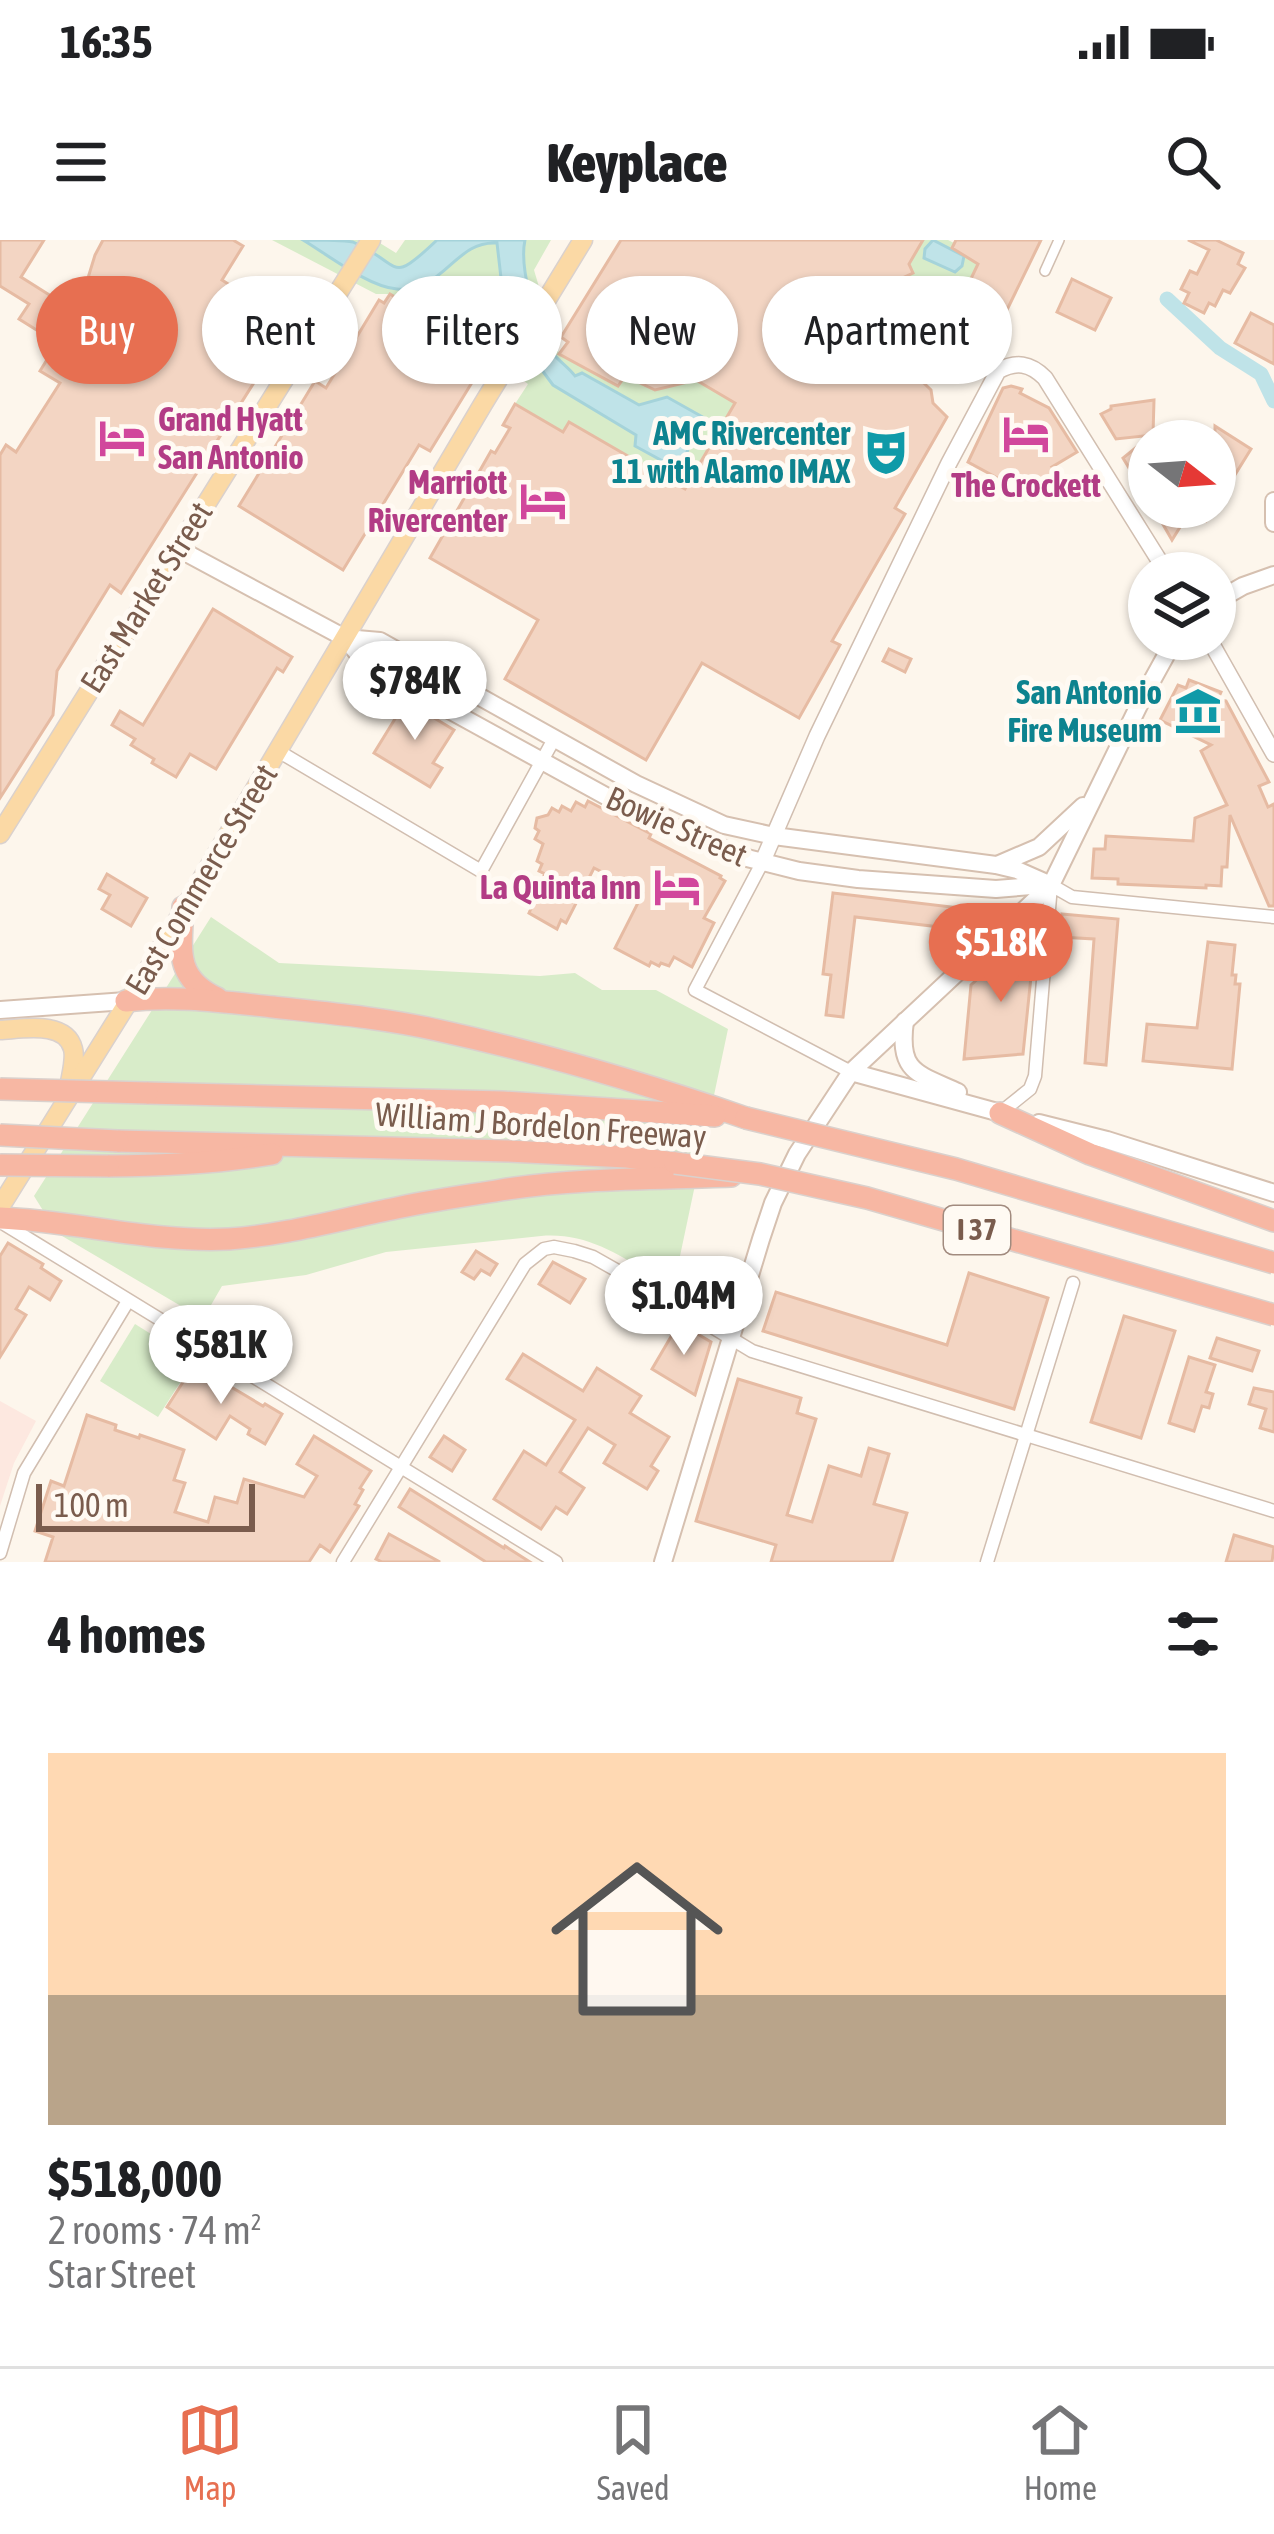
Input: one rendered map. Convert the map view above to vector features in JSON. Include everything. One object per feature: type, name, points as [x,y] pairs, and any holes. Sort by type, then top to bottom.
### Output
[{"type":"highway","points":[[183,908],[185,973],[199,990],[229,1003]]},
{"type":"highway","points":[[126,1001],[229,1003],[361,1016],[434,1029],[627,1077],[746,1118]]},
{"type":"highway","name":"William J Bordelon Freeway","points":[[0,1089],[502,1102],[746,1118],[956,1168],[1274,1263]]},
{"type":"highway","points":[[992,1111],[1090,1154],[1274,1221]]},
{"type":"highway","name":"William J Bordelon Freeway","points":[[0,1135],[531,1152],[674,1171],[760,1174],[867,1198],[1274,1315]]},
{"type":"highway","points":[[0,1165],[236,1160],[326,1145]]},
{"type":"highway","points":[[0,1220],[44,1220],[166,1238],[223,1239],[273,1235],[508,1189],[674,1171]]},
{"type":"main road","name":"East Market Street","points":[[0,834],[371,240]]},
{"type":"main road","name":"East Commerce Street","points":[[0,1207],[148,970],[583,240]]},
{"type":"main road","points":[[1274,501],[1274,523]]},
{"type":"main road","name":"Bowie Street","points":[[177,548],[345,638],[367,665],[622,805],[695,838],[800,872],[997,889],[1052,885]]},
{"type":"main road","points":[[1236,590],[1274,575]]},
{"type":"main road","name":"Bowie Street","points":[[345,638],[380,641],[636,784],[724,825],[774,836],[996,865],[1052,885]]},
{"type":"main road","points":[[663,1562],[773,1203],[797,1154],[851,1072],[1052,885],[1163,660]]},
{"type":"main road","points":[[996,865],[1040,847],[1097,792]]},
{"type":"main road","points":[[0,1010],[126,1001]]},
{"type":"main road","points":[[905,1021],[902,1049],[909,1065],[992,1111]]},
{"type":"main road","points":[[0,1030],[48,1029],[65,1035],[74,1050],[68,1094]]},
{"type":"main road","points":[[851,1072],[1107,1140],[1274,1193]]},
{"type":"street","points":[[1045,271],[1059,240]]},
{"type":"street","points":[[851,1072],[695,990],[762,863],[817,736],[992,378],[1007,366],[1019,364],[1045,378],[1154,552]]},
{"type":"street","points":[[1221,660],[1272,746]]},
{"type":"street","points":[[278,751],[481,871],[554,739]]},
{"type":"street","points":[[992,1111],[1030,1088],[1035,1076],[1052,885]]},
{"type":"street","name":"Bowie Street","points":[[1052,885],[1072,897],[1274,917]]},
{"type":"street","points":[[0,1220],[556,1562]]},
{"type":"street","points":[[343,1562],[525,1264],[538,1252],[554,1247],[593,1258],[752,1352],[1274,1511]]},
{"type":"street","points":[[987,1562],[1073,1283]]},
{"type":"street","points":[[0,1553],[24,1473],[128,1301]]},
{"type":"shaded area","points":[[0,1401],[36,1421],[14,1463],[0,1506]]},
{"type":"green space","points":[[272,240],[375,240],[396,253],[405,240],[551,240],[534,270],[536,276],[382,276],[382,294],[376,294],[358,285],[358,276],[341,276]]},
{"type":"green space","points":[[923,240],[948,240],[954,243],[952,249],[979,261],[972,276],[906,276],[912,273],[907,256],[912,258]]},
{"type":"green space","points":[[562,356],[586,369],[586,384],[642,384],[655,390],[703,384],[735,403],[685,489],[569,422],[563,432],[515,404],[528,384],[562,384]]},
{"type":"green space","points":[[211,917],[279,963],[540,976],[575,973],[602,990],[656,990],[728,1029],[680,1256],[663,1282],[590,1242],[541,1236],[386,1252],[306,1275],[222,1286],[203,1319],[57,1233],[34,1196]]},
{"type":"green space","points":[[135,1324],[194,1361],[158,1417],[100,1381]]},
{"type":"water","points":[[303,240],[353,242],[402,267],[437,240],[525,240],[526,276],[501,276],[497,243],[470,249],[437,276],[382,276],[382,285]]},
{"type":"water","points":[[933,240],[964,256],[962,266],[955,272],[924,258]]},
{"type":"water","points":[[562,362],[575,376],[586,375],[586,384],[602,384],[639,405],[667,397],[708,420],[681,464],[674,460],[670,465],[635,446],[636,435],[553,385],[562,384]]},
{"type":"building","points":[[0,240],[44,240],[21,277],[36,286],[36,330],[19,319],[29,304],[0,286]]},
{"type":"building","points":[[103,240],[233,240],[243,246],[224,276],[202,276],[202,384],[253,384],[121,593],[110,585],[57,671],[53,715],[0,798],[0,455],[6,445],[16,452],[59,384],[178,384],[178,276],[89,276]]},
{"type":"building","points":[[621,240],[923,240],[909,264],[913,273],[907,276],[762,276],[762,384],[925,384],[933,403],[947,417],[895,508],[905,514],[832,641],[840,645],[799,718],[702,663],[646,760],[505,679],[538,620],[430,558],[491,451],[495,453],[510,428],[503,425],[515,404],[563,432],[569,422],[685,489],[735,403],[703,384],[738,384],[738,276],[599,276]]},
{"type":"building","points":[[956,240],[1041,240],[1012,300],[1012,276],[972,276],[978,264],[952,248]]},
{"type":"building","points":[[1188,240],[1216,240],[1243,253],[1238,264],[1245,268],[1230,293],[1223,290],[1215,306],[1209,303],[1204,313],[1184,303],[1189,293],[1181,289],[1190,271],[1197,274],[1209,250]]},
{"type":"building","points":[[1072,279],[1111,298],[1095,330],[1057,312]]},
{"type":"building","points":[[586,297],[586,369],[562,356],[568,342],[562,335]]},
{"type":"building","points":[[379,300],[382,384],[471,384],[430,451],[419,445],[343,570],[239,506],[313,384],[326,388],[328,384],[358,384],[358,335]]},
{"type":"building","points":[[1251,313],[1274,325],[1274,364],[1235,343]]},
{"type":"building","points":[[642,384],[680,384],[655,390]]},
{"type":"building","name":"The Crockett","points":[[1011,386],[1049,408],[1077,452],[1052,467],[1063,481],[1057,485],[1042,489],[1016,483],[1014,487],[968,462],[1003,388]]},
{"type":"building","points":[[1154,400],[1153,420],[1128,420],[1128,438],[1116,439],[1101,414],[1111,406]]},
{"type":"building","points":[[1236,439],[1251,449],[1236,473]]},
{"type":"building","points":[[213,609],[292,657],[283,672],[277,668],[216,769],[190,754],[176,777],[152,763],[154,759],[131,745],[135,739],[112,725],[120,711],[143,725]]},
{"type":"building","points":[[889,649],[911,659],[905,672],[883,661]]},
{"type":"building","points":[[1189,680],[1221,692],[1218,699],[1226,701],[1269,782],[1259,786],[1268,807],[1274,804],[1274,906],[1269,906],[1230,815],[1221,886],[1118,884],[1118,879],[1092,878],[1094,849],[1105,849],[1106,836],[1193,841],[1195,818],[1227,805],[1201,751],[1211,745],[1160,720],[1178,685],[1186,688]]},
{"type":"building","points":[[406,701],[454,730],[433,763],[442,768],[430,787],[374,753]]},
{"type":"building","name":"La Quinta Inn","points":[[588,801],[725,881],[704,918],[714,923],[692,967],[674,957],[669,966],[651,962],[649,966],[615,948],[643,893],[594,868],[566,923],[561,920],[557,929],[529,913],[545,874],[537,861],[543,844],[535,839],[537,818],[548,815],[552,808],[571,811],[576,802],[585,807]]},
{"type":"building","points":[[107,874],[147,898],[131,926],[102,909],[110,895],[99,889]]},
{"type":"building","points":[[833,893],[977,910],[974,931],[855,917],[843,1017],[826,1015],[831,975],[823,974]]},
{"type":"building","points":[[1062,914],[1118,919],[1106,1065],[1085,1063],[1094,939],[1060,937]]},
{"type":"building","points":[[1028,934],[1035,938],[1023,1054],[964,1059],[971,985]]},
{"type":"building","points":[[1208,942],[1235,945],[1232,975],[1236,975],[1235,984],[1240,984],[1232,1069],[1143,1061],[1147,1024],[1197,1028]]},
{"type":"building","points":[[8,1243],[61,1281],[50,1300],[29,1287],[16,1309],[26,1315],[0,1357],[0,1256]]},
{"type":"building","points":[[476,1251],[497,1264],[490,1275],[481,1270],[474,1279],[462,1272]]},
{"type":"building","points":[[553,1262],[585,1279],[570,1303],[539,1284]]},
{"type":"building","points":[[969,1273],[1048,1298],[1014,1409],[763,1331],[776,1292],[947,1345]]},
{"type":"building","points":[[1124,1316],[1175,1331],[1141,1438],[1091,1422]]},
{"type":"building","points":[[679,1323],[711,1342],[695,1395],[652,1369]]},
{"type":"building","points":[[1217,1338],[1259,1351],[1252,1371],[1210,1358]]},
{"type":"building","points":[[523,1354],[583,1391],[597,1368],[641,1396],[630,1413],[669,1437],[651,1466],[658,1471],[647,1489],[604,1463],[615,1445],[588,1428],[560,1472],[584,1488],[567,1514],[556,1507],[541,1529],[494,1499],[524,1451],[546,1465],[575,1420],[507,1379]]},
{"type":"building","points":[[1189,1357],[1215,1365],[1206,1392],[1213,1394],[1209,1408],[1202,1406],[1194,1431],[1169,1423]]},
{"type":"building","points":[[194,1365],[282,1414],[265,1444],[230,1416],[216,1439],[167,1407]]},
{"type":"building","points":[[738,1379],[801,1398],[797,1413],[816,1419],[787,1515],[812,1522],[829,1466],[861,1476],[869,1448],[889,1454],[874,1504],[907,1513],[892,1562],[771,1562],[776,1545],[696,1521]]},
{"type":"building","points":[[1254,1388],[1274,1392],[1274,1432],[1260,1428],[1266,1409],[1249,1404]]},
{"type":"building","points":[[87,1415],[116,1425],[115,1430],[184,1450],[174,1480],[185,1483],[175,1512],[208,1522],[215,1497],[237,1503],[244,1479],[304,1497],[317,1476],[297,1464],[314,1436],[371,1471],[360,1488],[355,1504],[359,1506],[330,1552],[320,1545],[309,1562],[45,1562],[53,1537],[35,1531],[51,1481],[64,1486]]},
{"type":"building","points":[[444,1436],[465,1450],[452,1471],[430,1457]]},
{"type":"building","points":[[410,1489],[530,1562],[486,1562],[399,1507]]},
{"type":"building","points":[[389,1534],[440,1562],[376,1559]]},
{"type":"building","points":[[1234,1535],[1274,1547],[1272,1562],[1226,1562]]},
{"type":"waterway","points":[[1167,299],[1220,348],[1261,374],[1274,401]]},
{"type":"place","name":"The Crockett","points":[[1026,434]]},
{"type":"place","name":"Grand Hyatt San Antonio","points":[[122,438]]},
{"type":"place","name":"AMC Rivercenter 11 with Alamo IMAX","points":[[886,452]]},
{"type":"place","name":"Marriott Rivercenter","points":[[543,501]]},
{"type":"place","name":"San Antonio Fire Museum","points":[[1198,711]]},
{"type":"place","name":"La Quinta Inn","points":[[677,887]]}]
